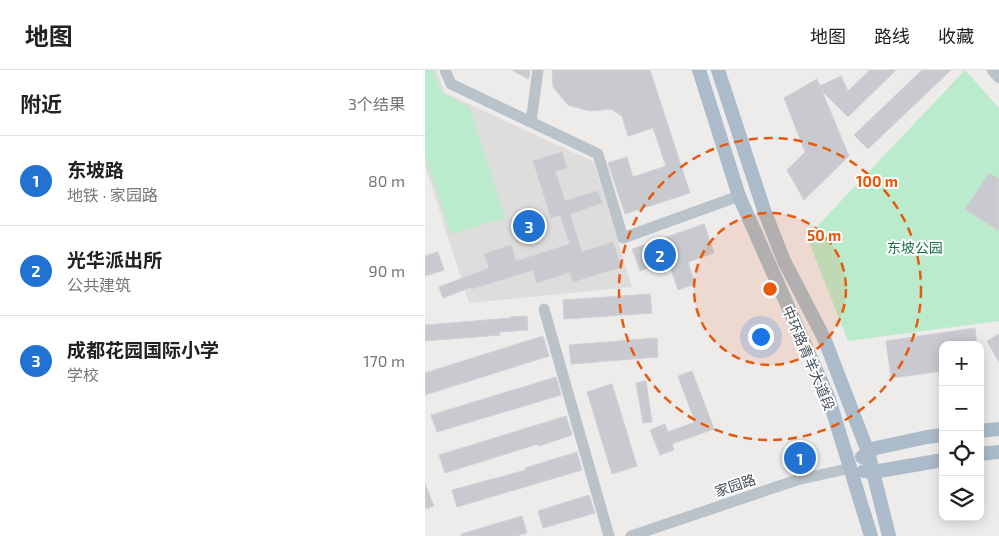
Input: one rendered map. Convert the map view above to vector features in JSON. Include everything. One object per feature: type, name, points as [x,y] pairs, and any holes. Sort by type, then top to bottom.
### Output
[{"type":"main road","name":"中环路青羊大道段","points":[[699,70],[739,196],[829,399],[871,536]]},
{"type":"main road","name":"中环路青羊大道段","points":[[719,70],[764,210],[784,261],[824,338],[868,452],[889,536]]},
{"type":"main road","points":[[984,431],[999,429]]},
{"type":"main road","points":[[851,468],[868,452],[876,448],[939,436]]},
{"type":"main road","points":[[984,454],[999,452]]},
{"type":"main road","points":[[851,468],[873,472],[939,461]]},
{"type":"street","points":[[445,70],[451,84],[598,154],[623,238],[739,196]]},
{"type":"street","points":[[531,122],[538,70]]},
{"type":"street","points":[[992,70],[999,78]]},
{"type":"street","points":[[544,310],[609,536]]},
{"type":"street","name":"家园路","points":[[631,536],[797,480],[851,468]]},
{"type":"shaded area","points":[[425,70],[436,70],[445,93],[594,162],[632,287],[469,303],[425,165]]},
{"type":"green space","points":[[425,70],[433,70],[441,92],[470,108],[505,218],[451,234],[425,156]]},
{"type":"green space","name":"东坡公园","points":[[965,70],[999,108],[999,321],[848,341],[807,237]]},
{"type":"building","points":[[512,70],[530,70],[529,77],[528,79]]},
{"type":"building","points":[[552,70],[650,70],[690,193],[625,214],[608,163],[627,157],[633,177],[666,166],[653,128],[628,136],[622,116],[611,109],[590,111],[568,105],[553,87]]},
{"type":"building","points":[[870,70],[896,70],[848,117],[822,91],[849,156],[804,200],[787,170],[805,152],[784,98],[817,79],[820,86],[841,76],[848,91]]},
{"type":"building","points":[[922,70],[951,70],[868,149],[854,135]]},
{"type":"building","points":[[562,152],[567,168],[555,171],[565,201],[598,191],[602,203],[570,214],[582,252],[613,242],[621,267],[573,282],[570,272],[537,283],[533,270],[472,289],[471,287],[443,298],[439,287],[489,268],[484,254],[511,245],[516,261],[570,244],[560,215],[551,218],[533,161]]},
{"type":"building","points":[[989,173],[999,179],[999,231],[965,209]]},
{"type":"building","points":[[704,224],[714,253],[688,262],[695,284],[678,290],[668,261],[640,271],[632,249]]},
{"type":"building","points":[[438,252],[444,270],[425,276],[425,256]]},
{"type":"building","points":[[650,294],[652,313],[564,319],[563,300]]},
{"type":"building","points":[[527,316],[528,330],[499,332],[500,335],[425,341],[425,325]]},
{"type":"building","points":[[975,328],[977,341],[939,341],[939,372],[891,378],[886,341]]},
{"type":"building","points":[[999,334],[999,362],[987,341]]},
{"type":"building","points":[[543,336],[549,356],[425,395],[425,373]]},
{"type":"building","points":[[657,338],[658,357],[571,364],[569,345]]},
{"type":"building","points":[[692,371],[714,429],[672,444],[674,450],[660,455],[650,430],[665,424],[668,432],[695,422],[678,376]]},
{"type":"building","points":[[556,377],[561,395],[437,432],[431,415]]},
{"type":"building","points":[[646,381],[652,422],[643,423],[636,383]]},
{"type":"building","points":[[612,384],[637,466],[612,474],[587,392]]},
{"type":"building","points":[[566,416],[572,435],[445,473],[439,455]]},
{"type":"building","points":[[577,452],[582,470],[457,507],[452,490],[526,470],[525,468]]},
{"type":"building","points":[[425,484],[434,506],[425,509]]},
{"type":"building","points":[[589,495],[595,513],[543,528],[538,511]]},
{"type":"building","points":[[522,516],[527,533],[517,536],[461,536],[461,534]]},
{"type":"place","name":"成都花园国际小学","points":[[529,226]]},
{"type":"place","name":"光华派出所","points":[[660,255]]},
{"type":"place","name":"东坡路","points":[[800,458]]}]
